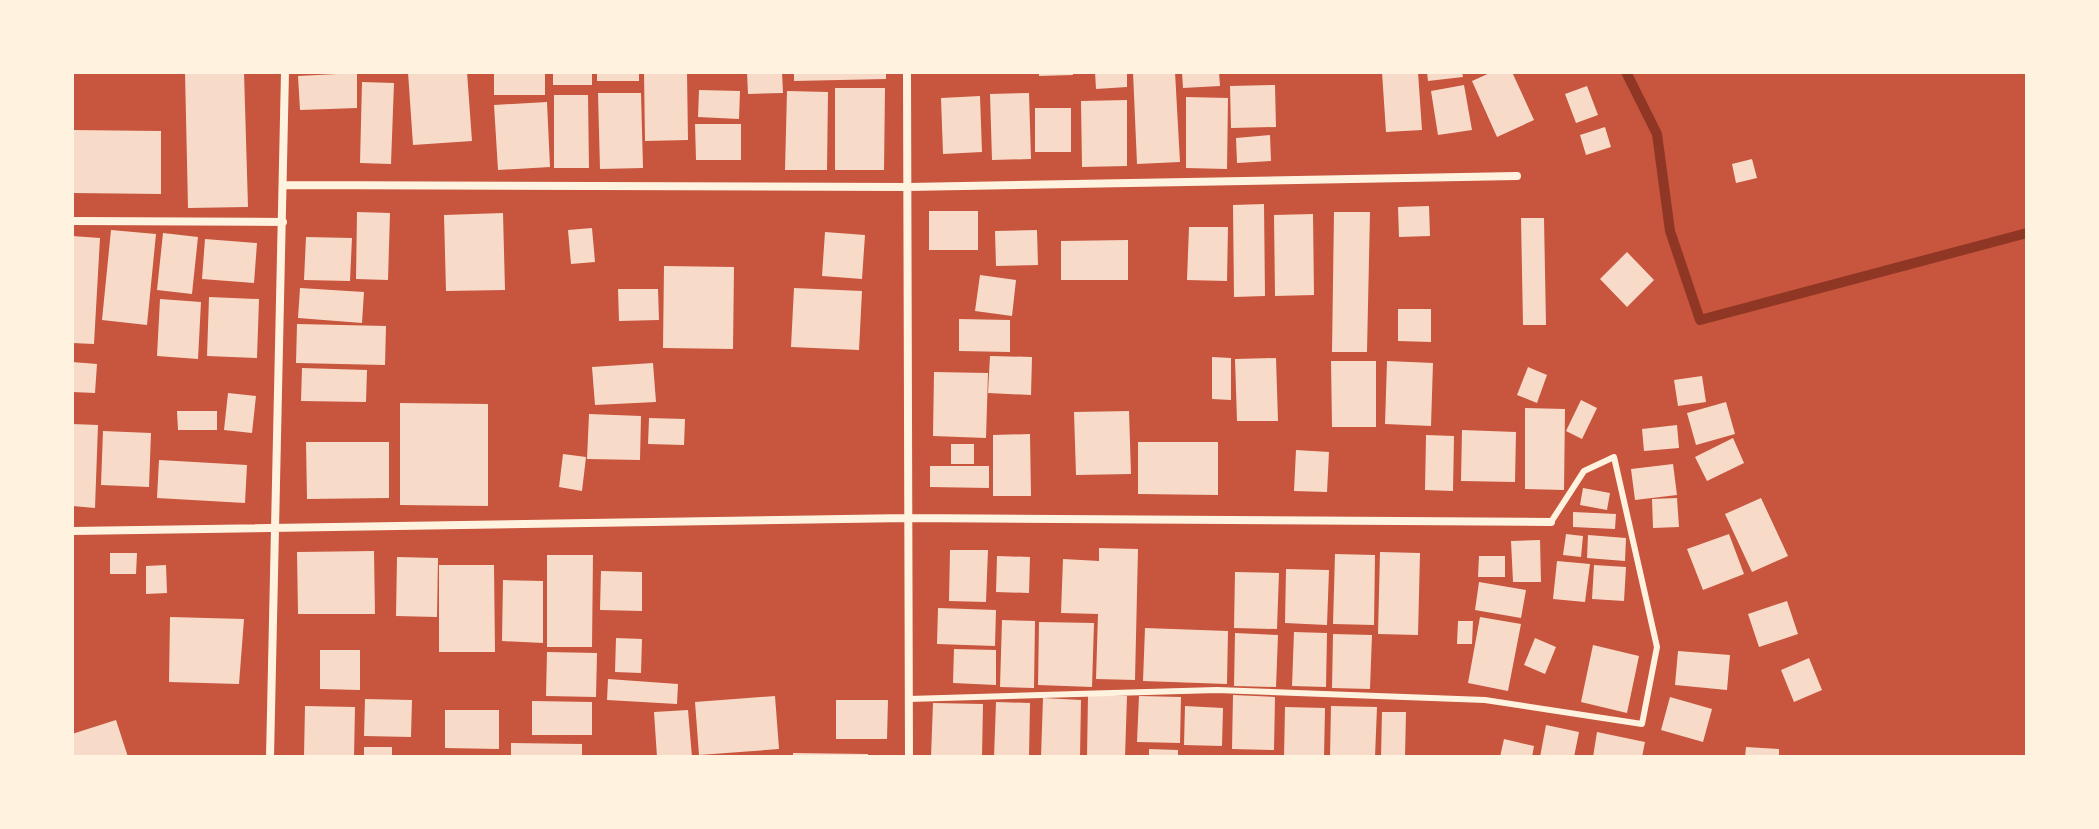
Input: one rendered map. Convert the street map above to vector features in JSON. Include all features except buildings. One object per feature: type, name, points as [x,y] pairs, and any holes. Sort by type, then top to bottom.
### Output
[{"type":"street","points":[[270,757],[285,72]]},
{"type":"street","points":[[907,72],[909,757]]},
{"type":"street","points":[[284,185],[907,187],[1517,176]]},
{"type":"street","points":[[72,221],[283,222]]},
{"type":"street","points":[[72,531],[908,518],[1551,522]]},
{"type":"lane","points":[[909,699],[1232,690],[1485,700],[1642,724],[1657,647],[1614,457],[1584,471],[1551,522]]},
{"type":"waterway","points":[[1626,72],[1657,134],[1670,231],[1700,320],[2027,233]]}]
